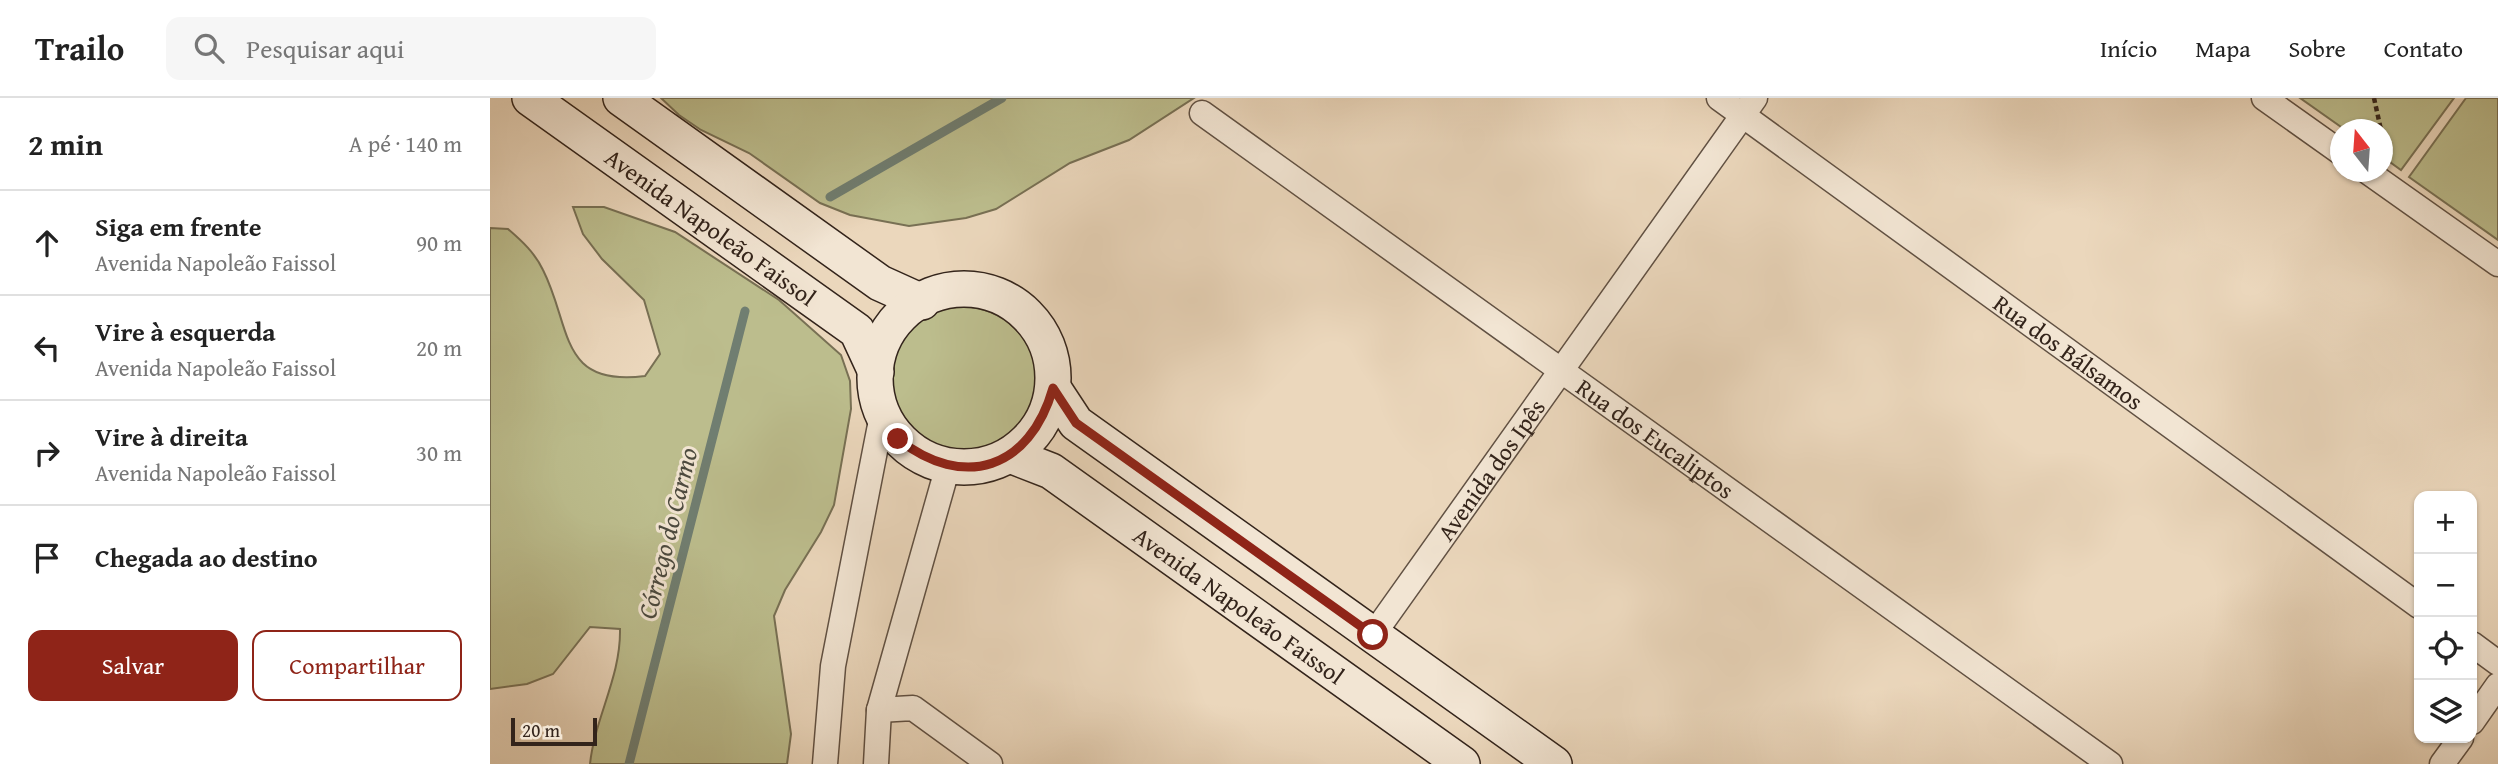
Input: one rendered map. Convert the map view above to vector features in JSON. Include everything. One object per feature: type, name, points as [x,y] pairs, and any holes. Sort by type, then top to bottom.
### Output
[{"type":"main road","name":"Avenida Napoleão Faissol","points":[[530,98],[857,331],[876,372]]},
{"type":"main road","points":[[621,98],[880,283],[922,302]]},
{"type":"main road","name":"Avenida Napoleão Faissol","points":[[964,289],[994,294],[1020,308],[1040,331],[1052,358],[1053,388],[1045,416],[1029,440],[1010,454],[978,467],[948,466],[913,451],[898,439],[882,415],[874,386],[877,358],[888,331],[909,309],[922,302],[934,294],[964,289]]},
{"type":"main road","name":"Avenida Napoleão Faissol","points":[[1053,388],[1076,423],[1554,764]]},
{"type":"main road","name":"Avenida Napoleão Faissol","points":[[1010,454],[1051,471],[1462,764]]},
{"type":"street","name":"Rua dos Bálsamos","points":[[1719,98],[1749,106],[2414,602]]},
{"type":"street","points":[[2264,98],[2330,145]]},
{"type":"street","name":"Avenida dos Ipês","points":[[1373,635],[1749,106]]},
{"type":"street","name":"Rua dos Eucaliptos","points":[[1202,113],[2110,764]]},
{"type":"street","points":[[2382,182],[2498,264]]},
{"type":"street","points":[[825,764],[833,666],[882,415]]},
{"type":"street","points":[[876,764],[879,710],[948,466]]},
{"type":"street","points":[[2477,648],[2498,663]]},
{"type":"street","points":[[2477,715],[2498,685]]},
{"type":"street","points":[[879,710],[913,708],[990,764]]},
{"type":"street","points":[[2442,764],[2457,743]]},
{"type":"path","points":[[2374,98],[2379,119]]},
{"type":"green space","points":[[661,98],[1194,98],[1129,140],[1070,163],[996,209],[966,218],[909,226],[850,215],[820,203],[749,153],[701,130]]},
{"type":"green space","points":[[2300,98],[2454,98],[2401,170],[2393,164],[2393,119],[2330,119]]},
{"type":"green space","points":[[2466,98],[2498,98],[2498,240],[2409,177]]},
{"type":"green space","points":[[573,207],[604,207],[675,232],[779,300],[841,355],[850,381],[851,409],[834,505],[821,532],[785,590],[774,616],[791,734],[787,764],[590,764],[616,664],[620,629],[590,627],[553,674],[527,684],[490,689],[490,228],[508,229],[536,258],[552,291],[572,348],[582,362],[596,372],[617,377],[645,376],[660,354],[644,300],[602,259],[583,234]]},
{"type":"green space","points":[[963,307],[991,312],[1016,328],[1032,353],[1037,381],[1032,409],[1016,434],[991,450],[963,455],[935,450],[910,434],[894,409],[889,381],[894,353],[910,328],[935,312]]},
{"type":"waterway","name":"Córrego do Carmo","points":[[830,197],[1002,98]]},
{"type":"waterway","name":"Córrego do Carmo","points":[[629,764],[745,311]]},
{"type":"route","points":[[898,439],[920,457],[948,466],[978,467],[1006,458],[1029,440],[1045,416],[1053,388],[1076,423],[1373,635]]}]
